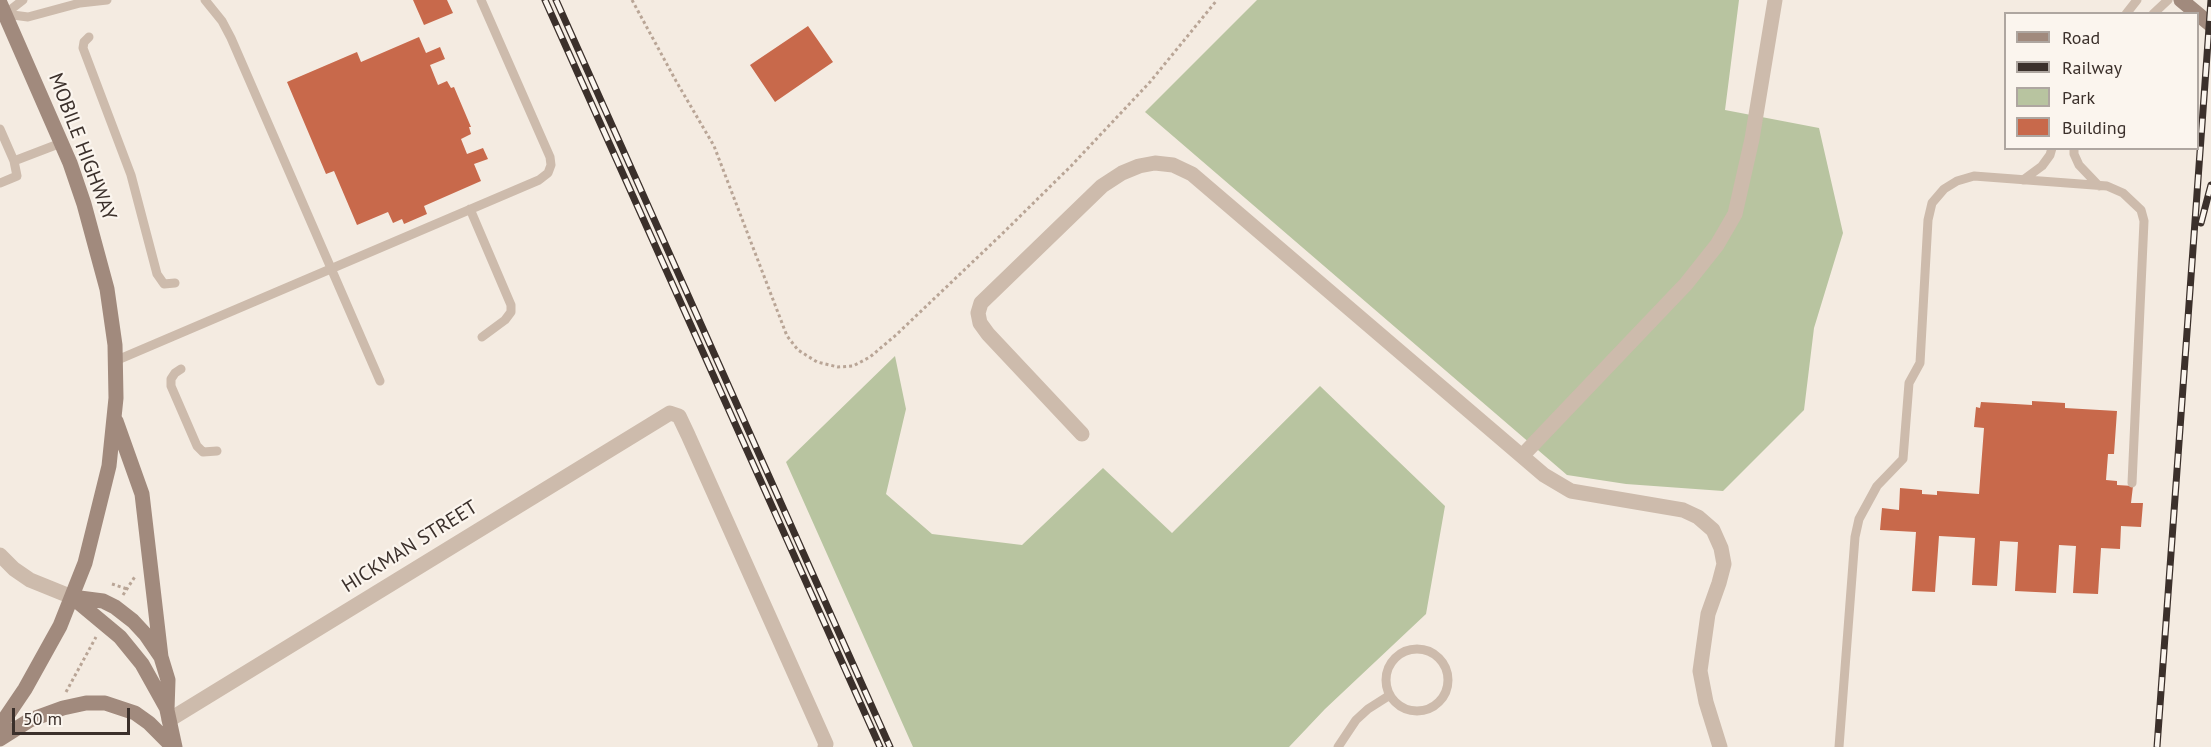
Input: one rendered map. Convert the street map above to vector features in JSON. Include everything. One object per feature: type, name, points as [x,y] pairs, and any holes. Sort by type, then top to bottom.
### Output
[{"type":"main road","points":[[2181,0],[2196,12]]},
{"type":"main road","name":"MOBILE HIGHWAY","points":[[2,10],[61,143],[84,204],[97,248],[107,289],[115,361],[115,418]]},
{"type":"main road","points":[[2199,14],[2211,24]]},
{"type":"main road","points":[[0,726],[40,663],[72,597],[93,537],[109,466],[115,418]]},
{"type":"main road","points":[[115,418],[142,494],[161,657],[168,680],[168,715],[174,747]]},
{"type":"main road","points":[[72,597],[120,636],[142,664],[168,715]]},
{"type":"main road","points":[[72,597],[103,601],[117,608],[146,635],[161,657]]},
{"type":"main road","points":[[0,739],[30,720],[63,708],[86,703],[105,703],[135,713],[174,747]]},
{"type":"street","points":[[1522,456],[1686,284],[1717,245],[1735,214],[1752,139],[1775,0]]},
{"type":"street","points":[[1082,434],[988,334],[980,323],[978,313],[981,303],[1102,186],[1138,166],[1155,163],[1173,165],[1192,174],[1544,476],[1571,491],[1683,510],[1698,517],[1713,530],[1721,548],[1724,564],[1708,614],[1700,671],[1706,702],[1720,747]]},
{"type":"street","name":"HICKMAN STREET","points":[[168,715],[651,424],[674,413],[679,416],[688,435],[826,744],[825,747]]},
{"type":"street","points":[[0,555],[30,580],[72,597]]},
{"type":"lane","points":[[2,10],[23,0]]},
{"type":"lane","points":[[2,10],[28,17],[80,3],[107,0]]},
{"type":"lane","points":[[205,0],[222,21],[231,38],[380,381]]},
{"type":"lane","points":[[115,361],[539,180],[548,173],[551,165],[550,157],[482,0]]},
{"type":"lane","points":[[2128,12],[2138,0]]},
{"type":"lane","points":[[2155,12],[2168,0]]},
{"type":"lane","points":[[89,37],[84,42],[83,48],[131,175],[157,274],[164,284],[175,283]]},
{"type":"lane","points":[[0,129],[18,176],[0,183]]},
{"type":"lane","points":[[14,161],[61,143]]},
{"type":"lane","points":[[2023,180],[2042,166],[2051,150]]},
{"type":"lane","points":[[2074,150],[2079,165],[2099,186]]},
{"type":"lane","points":[[1839,747],[1855,537],[1859,519],[1877,486],[1903,459],[1909,383],[1920,363],[1928,220],[1932,203],[1950,185],[1974,176],[2107,186],[2123,193],[2141,210],[2144,221],[2132,483]]},
{"type":"lane","points":[[470,209],[511,305],[505,320],[482,337]]},
{"type":"lane","points":[[181,369],[171,379],[171,386],[197,446],[204,452],[217,451]]},
{"type":"lane","points":[[1420,649],[1430,652],[1444,666],[1447,676],[1443,696],[1428,709],[1408,710],[1399,705],[1390,695],[1386,679],[1388,669],[1400,654],[1420,649]]},
{"type":"lane","points":[[1338,747],[1356,720],[1390,695]]},
{"type":"path","points":[[632,0],[714,146],[787,336],[798,350],[817,362],[838,367],[853,366],[870,357],[1002,234],[1071,166],[1150,82],[1217,0]]},
{"type":"path","points":[[120,600],[138,572]]},
{"type":"path","points":[[112,584],[127,589]]},
{"type":"path","points":[[61,702],[98,633]]},
{"type":"green space","points":[[1257,0],[1739,0],[1725,110],[1819,128],[1843,233],[1814,328],[1804,410],[1723,491],[1626,484],[1567,475],[1145,112]]},
{"type":"green space","points":[[895,356],[906,409],[886,494],[932,534],[1022,545],[1103,468],[1172,533],[1320,386],[1445,506],[1426,614],[1325,709],[1289,747],[913,747],[786,462]]},
{"type":"building","points":[[413,0],[447,0],[453,13],[424,25]]},
{"type":"building","points":[[808,26],[833,62],[775,102],[750,65]]},
{"type":"building","points":[[419,37],[426,53],[440,47],[445,59],[430,65],[438,85],[447,81],[451,88],[454,87],[471,127],[469,127],[471,134],[461,139],[467,154],[483,148],[488,159],[474,164],[481,181],[424,206],[427,214],[404,224],[402,219],[393,223],[388,212],[357,225],[334,171],[326,174],[287,82],[357,52],[361,62]]},
{"type":"building","points":[[2032,401],[2065,403],[2065,408],[2117,411],[2114,454],[2108,454],[2106,480],[2117,481],[2117,485],[2133,486],[2131,503],[2143,503],[2141,527],[2121,526],[2120,549],[2101,548],[2098,594],[2073,593],[2076,546],[2059,545],[2056,593],[2015,591],[2018,542],[2000,541],[1997,586],[1972,585],[1975,538],[1939,536],[1935,592],[1912,591],[1916,532],[1880,530],[1882,508],[1899,510],[1900,488],[1922,490],[1922,494],[1937,495],[1937,491],[1979,494],[1984,428],[1974,427],[1976,407],[1980,408],[1981,402],[2032,405]]},
{"type":"railway","points":[[545,0],[880,747]]},
{"type":"railway","points":[[556,0],[890,747]]},
{"type":"railway","points":[[2157,747],[2211,0]]},
{"type":"railway","points":[[2201,223],[2211,185]]}]
